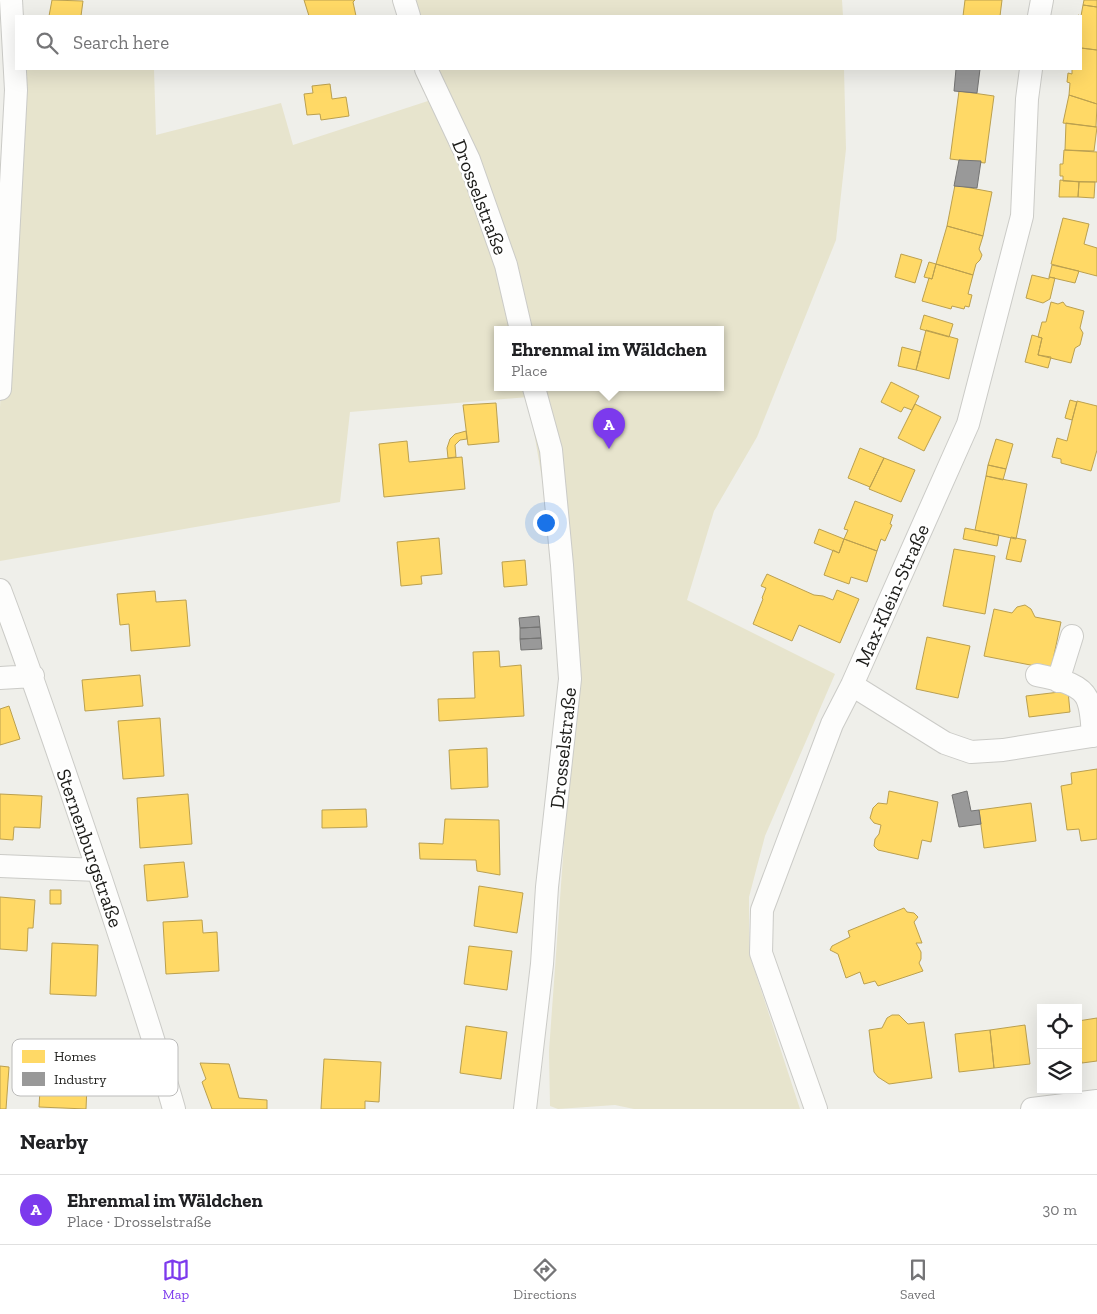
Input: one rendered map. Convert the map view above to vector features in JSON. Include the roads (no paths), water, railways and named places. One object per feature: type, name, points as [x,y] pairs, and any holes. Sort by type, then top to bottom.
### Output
[{"type":"street","points":[[0,390],[16,90],[10,0]]},
{"type":"street","points":[[404,0],[409,15]]},
{"type":"street","points":[[1039,15],[1042,0]]},
{"type":"street","name":"Drosselstraße","points":[[426,70],[469,160],[506,265],[520,326]]},
{"type":"street","name":"Max-Klein-Straße","points":[[816,1109],[761,952],[762,910],[832,724],[852,685],[968,424],[1022,216],[1027,100],[1031,70]]},
{"type":"street","name":"Drosselstraße","points":[[525,1109],[542,964],[547,887],[570,679],[551,450],[535,391]]},
{"type":"street","name":"Sternenburgstraße","points":[[0,590],[33,676],[154,1039]]},
{"type":"street","points":[[852,685],[945,743],[971,752],[1003,750],[1095,736],[1090,706],[1086,695],[1074,686],[1047,678],[1072,636]]},
{"type":"street","points":[[0,678],[33,676]]},
{"type":"street","points":[[0,866],[98,870]]},
{"type":"street","name":"Sternenburgstraße","points":[[170,1096],[174,1109]]},
{"type":"street","points":[[1032,1109],[1065,1108],[1097,1101]]},
{"type":"place","name":"Ehrenmal im Wäldchen","points":[[609,449]]}]
